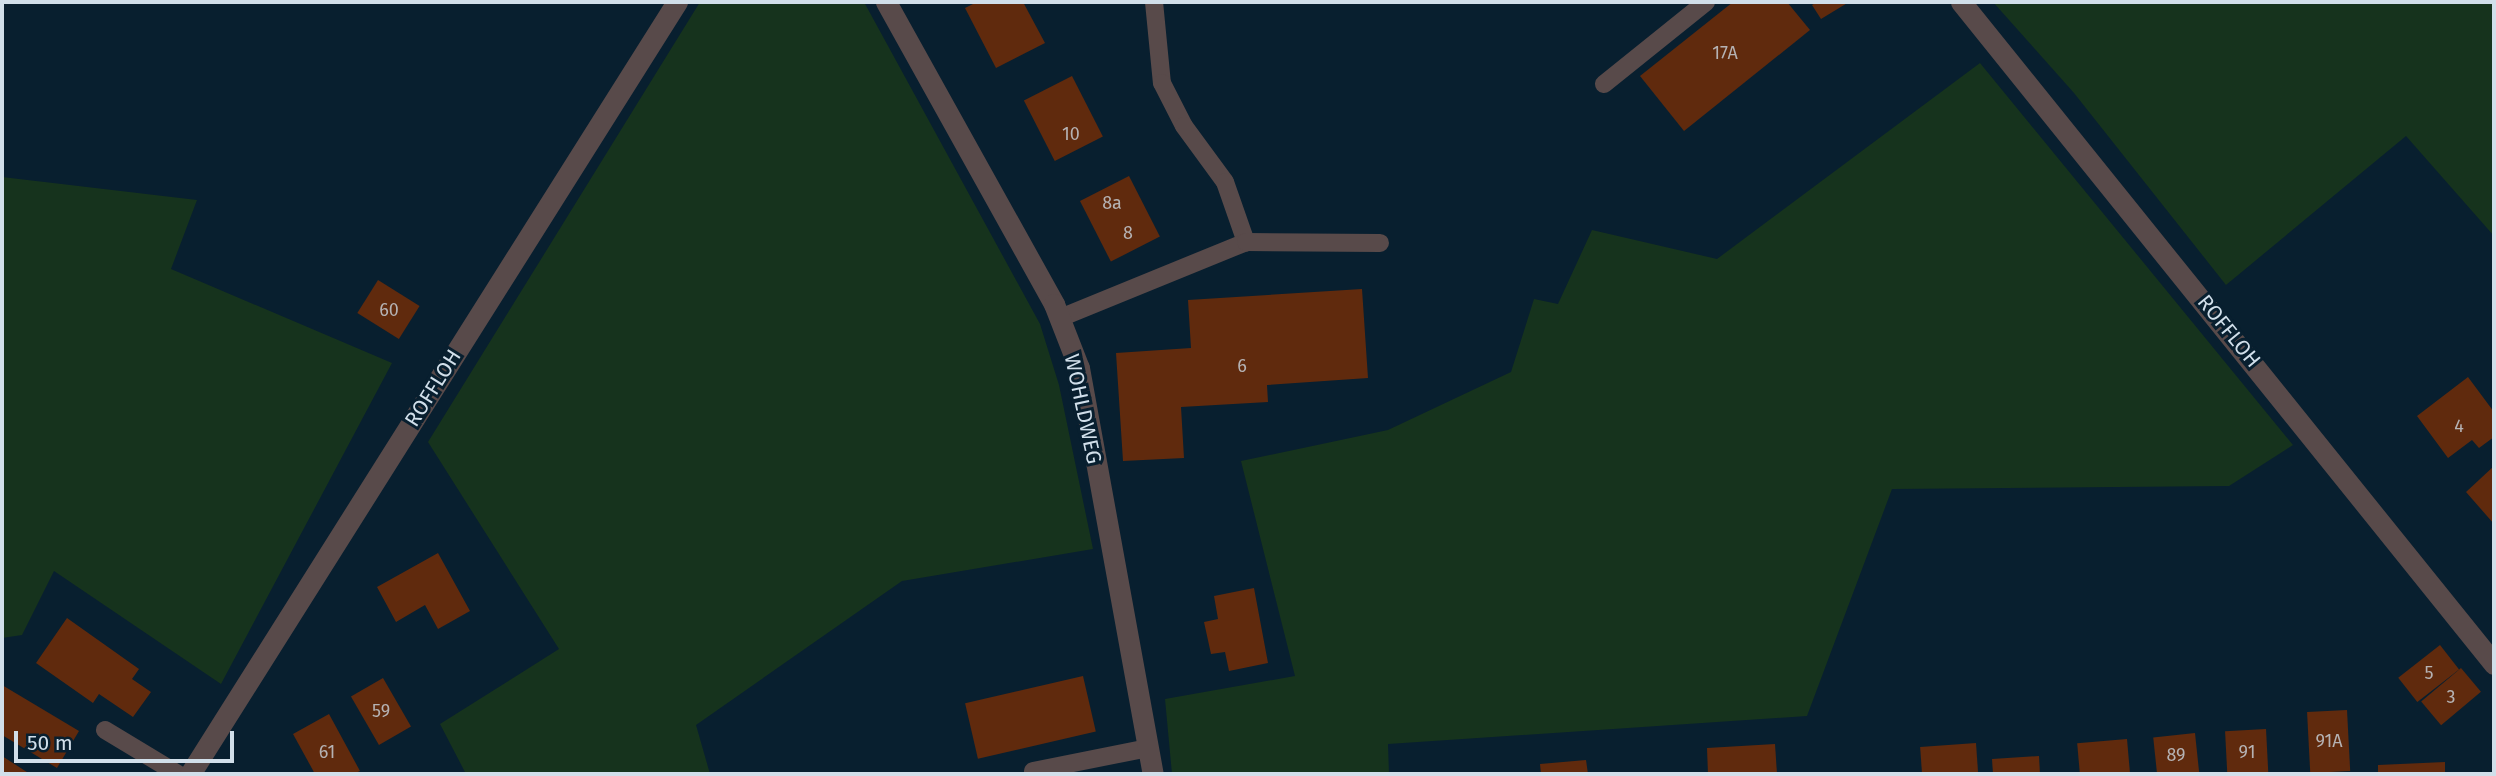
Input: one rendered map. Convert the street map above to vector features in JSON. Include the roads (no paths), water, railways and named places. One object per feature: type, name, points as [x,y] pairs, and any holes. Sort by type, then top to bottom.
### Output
[{"type":"street","name":"ROFFLOH","points":[[190,774],[677,2]]},
{"type":"street","name":"WOHLDWEG","points":[[886,2],[1060,318],[1079,369],[1153,774]]},
{"type":"street","name":"ROFFLOH","points":[[1961,2],[2494,664]]},
{"type":"lane","points":[[1154,2],[1162,83],[1184,126],[1225,182],[1246,242]]},
{"type":"lane","points":[[1604,85],[1706,2]]},
{"type":"lane","points":[[1060,318],[1246,242],[1380,243]]},
{"type":"lane","points":[[105,730],[178,774]]},
{"type":"lane","points":[[1033,771],[1148,748]]}]
